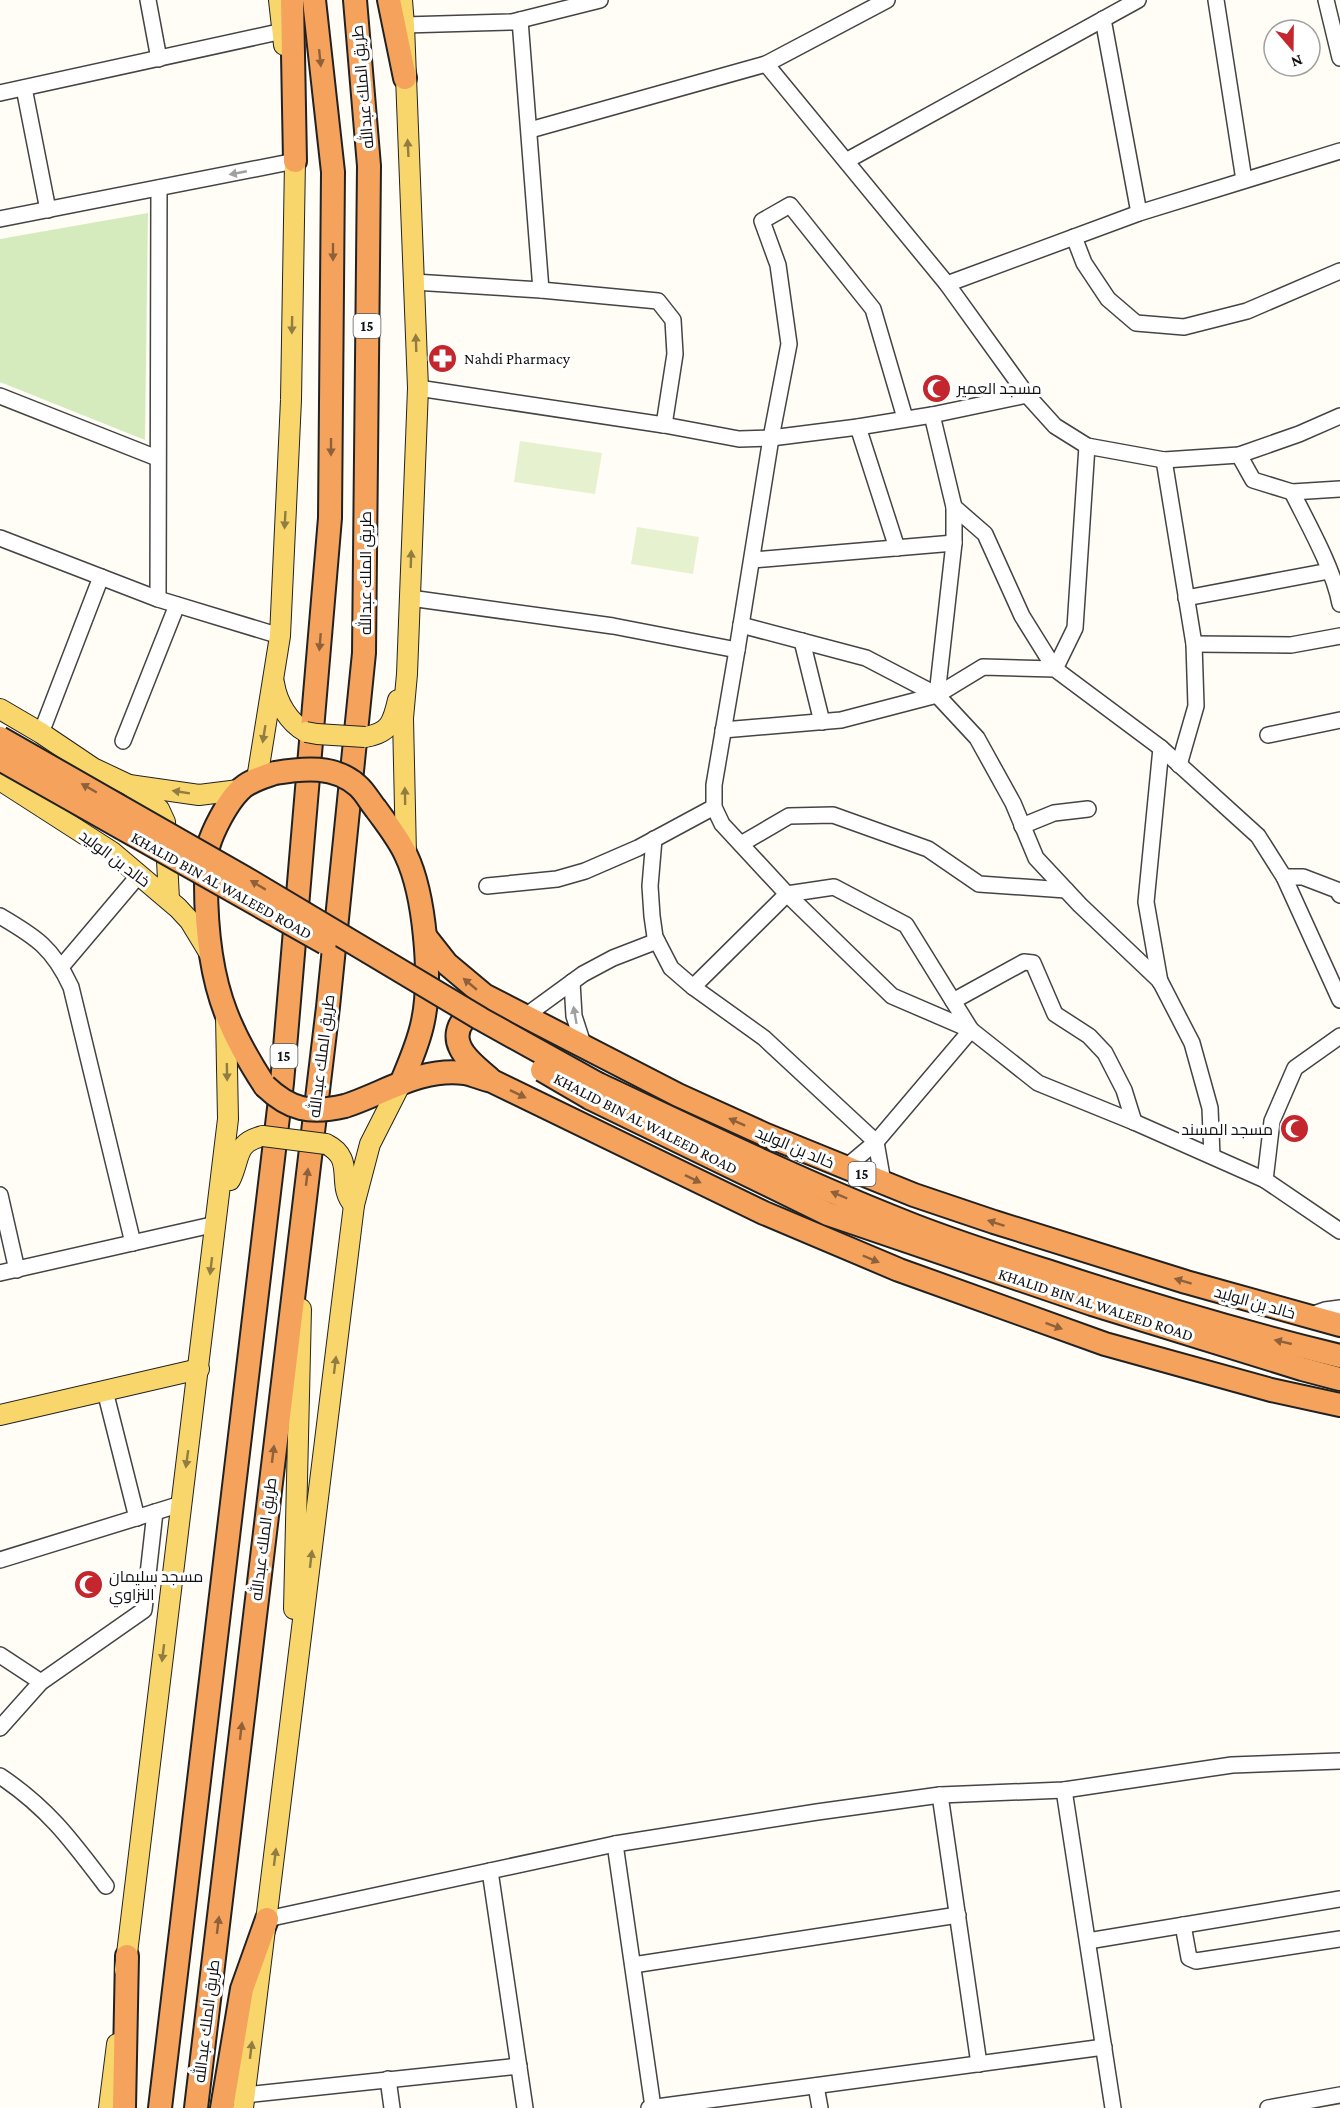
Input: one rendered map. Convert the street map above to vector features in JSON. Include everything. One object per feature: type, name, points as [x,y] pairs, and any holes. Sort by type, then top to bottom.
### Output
[{"type":"highway","points":[[292,0],[295,161]]},
{"type":"highway","name":"طريق الملك عبدالله","points":[[160,2108],[282,1083],[330,518],[333,172],[314,0]]},
{"type":"highway","name":"طريق الملك عبدالله","points":[[196,2108],[328,1007],[364,653],[369,166],[355,0]]},
{"type":"highway","points":[[388,0],[405,78]]},
{"type":"highway","name":"KHALID BIN AL WALEED ROAD","points":[[0,738],[245,878],[481,1019],[594,1091],[906,1223],[1170,1311],[1340,1356]]},
{"type":"highway","name":"KHALID BIN AL WALEED ROAD","points":[[0,759],[594,1091],[828,1214],[1092,1304],[1340,1379]]},
{"type":"highway","name":"خالد بن الوليد","points":[[402,1081],[416,1048],[424,1020],[427,976],[421,910],[406,854],[358,786],[331,771],[302,768],[257,781],[219,821],[208,847],[206,913],[211,955],[226,1013],[237,1038],[265,1086],[281,1101],[302,1108],[323,1110],[370,1098],[402,1081],[439,1072],[466,1073],[492,1082],[764,1213],[899,1270],[1105,1344],[1270,1390],[1340,1405]]},
{"type":"highway","name":"خالد بن الوليد","points":[[425,936],[447,964],[484,995],[678,1095],[845,1168],[994,1222],[1340,1325]]},
{"type":"highway","name":"15","points":[[492,1082],[460,1048],[459,1026],[467,1015],[483,1009],[517,1013]]},
{"type":"highway","points":[[222,2108],[242,1989],[267,1919]]},
{"type":"highway","points":[[124,2108],[127,1956]]},
{"type":"main road","points":[[257,781],[280,636],[291,400],[295,161],[279,0]]},
{"type":"main road","points":[[402,0],[418,388],[407,674],[403,718],[406,854]]},
{"type":"main road","points":[[273,677],[282,705],[297,726],[306,732],[365,737],[380,733],[392,723],[407,674]]},
{"type":"main road","name":"خالد بن الوليد","points":[[0,709],[93,768],[129,785],[199,795],[257,781]]},
{"type":"main road","name":"خالد بن الوليد","points":[[0,780],[112,852],[168,899],[190,921],[211,955]]},
{"type":"main road","points":[[129,785],[159,809],[165,822],[168,899]]},
{"type":"main road","points":[[109,2108],[228,1119],[226,1013]]},
{"type":"main road","points":[[244,2102],[354,1205],[370,1144],[402,1081]]},
{"type":"main road","points":[[219,1195],[233,1175],[240,1148],[250,1140],[263,1136],[326,1144],[336,1151],[343,1161],[345,1190],[354,1205]]},
{"type":"main road","points":[[291,1729],[303,1210]]},
{"type":"main road","points":[[0,1415],[199,1369]]},
{"type":"street","points":[[148,0],[159,58]]},
{"type":"street","points":[[404,25],[512,22],[568,4],[600,0]]},
{"type":"street","points":[[530,130],[766,64],[887,0]]},
{"type":"street","points":[[846,161],[1138,0]]},
{"type":"street","points":[[1216,0],[1244,180]]},
{"type":"street","points":[[1326,0],[1340,58]]},
{"type":"street","points":[[1104,19],[1139,213]]},
{"type":"street","points":[[520,20],[541,290]]},
{"type":"street","points":[[0,93],[283,32]]},
{"type":"street","points":[[766,64],[947,284],[1027,395],[1055,426],[1087,446],[1164,460],[1239,455],[1299,434],[1340,416]]},
{"type":"street","points":[[24,88],[48,210]]},
{"type":"street","points":[[947,284],[1139,213],[1340,151]]},
{"type":"street","points":[[0,219],[295,161]]},
{"type":"street","points":[[158,599],[159,188]]},
{"type":"street","points":[[905,418],[873,309],[790,205],[762,221],[778,265],[789,344],[771,438],[753,560],[714,785],[714,807],[722,824],[787,894],[892,996],[971,1030],[1038,1083],[1134,1122],[1265,1180],[1340,1231]]},
{"type":"street","points":[[1074,237],[1084,263],[1108,299],[1136,323],[1184,327],[1247,311],[1340,271]]},
{"type":"street","points":[[414,282],[541,290],[658,301],[673,320],[675,354],[664,425]]},
{"type":"street","points":[[418,388],[664,425],[740,439],[771,438],[858,427],[932,415],[1027,395]]},
{"type":"street","points":[[0,396],[158,458]]},
{"type":"street","points":[[932,415],[954,507],[954,543],[937,695]]},
{"type":"street","points":[[858,427],[897,548]]},
{"type":"street","points":[[1055,669],[1075,628],[1087,446]]},
{"type":"street","points":[[1239,455],[1253,480],[1292,492],[1340,489]]},
{"type":"street","points":[[1164,460],[1194,644],[1196,706],[1179,765]]},
{"type":"street","points":[[1292,492],[1329,571],[1340,604]]},
{"type":"street","points":[[954,507],[985,534],[1022,616],[1055,669],[1161,748],[1258,836],[1284,877],[1340,1000]]},
{"type":"street","points":[[0,538],[158,599],[280,636]]},
{"type":"street","points":[[753,560],[954,543]]},
{"type":"street","points":[[1186,598],[1329,571]]},
{"type":"street","points":[[41,733],[101,577]]},
{"type":"street","points":[[410,598],[613,626],[737,650]]},
{"type":"street","points":[[123,741],[177,605]]},
{"type":"street","points":[[741,625],[866,658],[937,695],[977,738],[1013,803],[1036,858],[1160,982]]},
{"type":"street","points":[[1194,644],[1291,645],[1340,636]]},
{"type":"street","points":[[802,641],[822,722]]},
{"type":"street","points":[[723,730],[842,720],[937,695],[983,667],[1055,669]]},
{"type":"street","points":[[1268,735],[1340,720]]},
{"type":"street","points":[[1161,748],[1146,902],[1160,982],[1192,1043],[1210,1108],[1212,1156]]},
{"type":"street","points":[[487,886],[557,879],[585,870],[654,839],[714,807]]},
{"type":"street","points":[[1022,826],[1054,813],[1088,809]]},
{"type":"street","points":[[741,844],[789,816],[833,815],[928,849],[979,884],[1066,890]]},
{"type":"street","points":[[654,839],[650,886],[652,916],[657,941],[671,968],[693,987],[764,1038],[876,1142],[883,1182]]},
{"type":"street","points":[[62,966],[139,875]]},
{"type":"street","points":[[1284,877],[1303,878],[1337,890],[1340,895]]},
{"type":"street","points":[[693,987],[787,894],[834,887],[906,926],[971,1030]]},
{"type":"street","points":[[0,916],[32,934],[49,950],[62,966],[71,987],[133,1243]]},
{"type":"street","points":[[517,1013],[613,958],[657,941]]},
{"type":"street","points":[[953,1001],[1024,962],[1033,963],[1055,1014],[1089,1036],[1105,1053],[1124,1090],[1134,1122]]},
{"type":"street","points":[[572,982],[574,1016],[584,1047]]},
{"type":"street","points":[[845,1168],[876,1142],[971,1030]]},
{"type":"street","points":[[1265,1180],[1272,1121],[1295,1068],[1340,1036]]},
{"type":"street","points":[[0,1195],[17,1270]]},
{"type":"street","points":[[0,1274],[216,1224]]},
{"type":"street","points":[[1307,1317],[1325,1310],[1340,1308]]},
{"type":"street","points":[[105,1391],[137,1518]]},
{"type":"street","points":[[0,1560],[181,1504]]},
{"type":"street","points":[[0,1728],[40,1682],[144,1610],[155,1512]]},
{"type":"street","points":[[0,1655],[40,1682]]},
{"type":"street","points":[[267,1919],[615,1844],[940,1795],[1065,1790],[1232,1765],[1340,1761]]},
{"type":"street","points":[[0,1776],[23,1791],[49,1814],[106,1886]]},
{"type":"street","points":[[1065,1790],[1113,2108]]},
{"type":"street","points":[[940,1795],[979,2064]]},
{"type":"street","points":[[615,1844],[653,2107]]},
{"type":"street","points":[[490,1871],[525,2108]]},
{"type":"street","points":[[1088,1941],[1340,1899]]},
{"type":"street","points":[[633,1965],[958,1915]]},
{"type":"street","points":[[1183,1925],[1189,1958],[1196,1961],[1340,1939]]},
{"type":"street","points":[[649,2108],[1104,2047]]},
{"type":"street","points":[[244,2102],[388,2079],[519,2066]]},
{"type":"street","points":[[388,2079],[392,2108]]},
{"type":"street","points":[[816,2086],[820,2108]]},
{"type":"street","points":[[1268,2108],[1340,2095]]},
{"type":"green space","points":[[148,213],[145,440],[0,382],[0,239]]},
{"type":"green space","points":[[520,441],[602,453],[595,494],[514,482]]},
{"type":"green space","points":[[637,527],[699,537],[693,574],[631,564]]},
{"type":"place","name":"Nahdi Pharmacy","points":[[443,358]]},
{"type":"place","name":"مسجد العمير","points":[[936,388]]},
{"type":"place","name":"مسجد المسند","points":[[1294,1129]]},
{"type":"place","name":"مسجد سليمان النزاوي","points":[[88,1585]]}]
